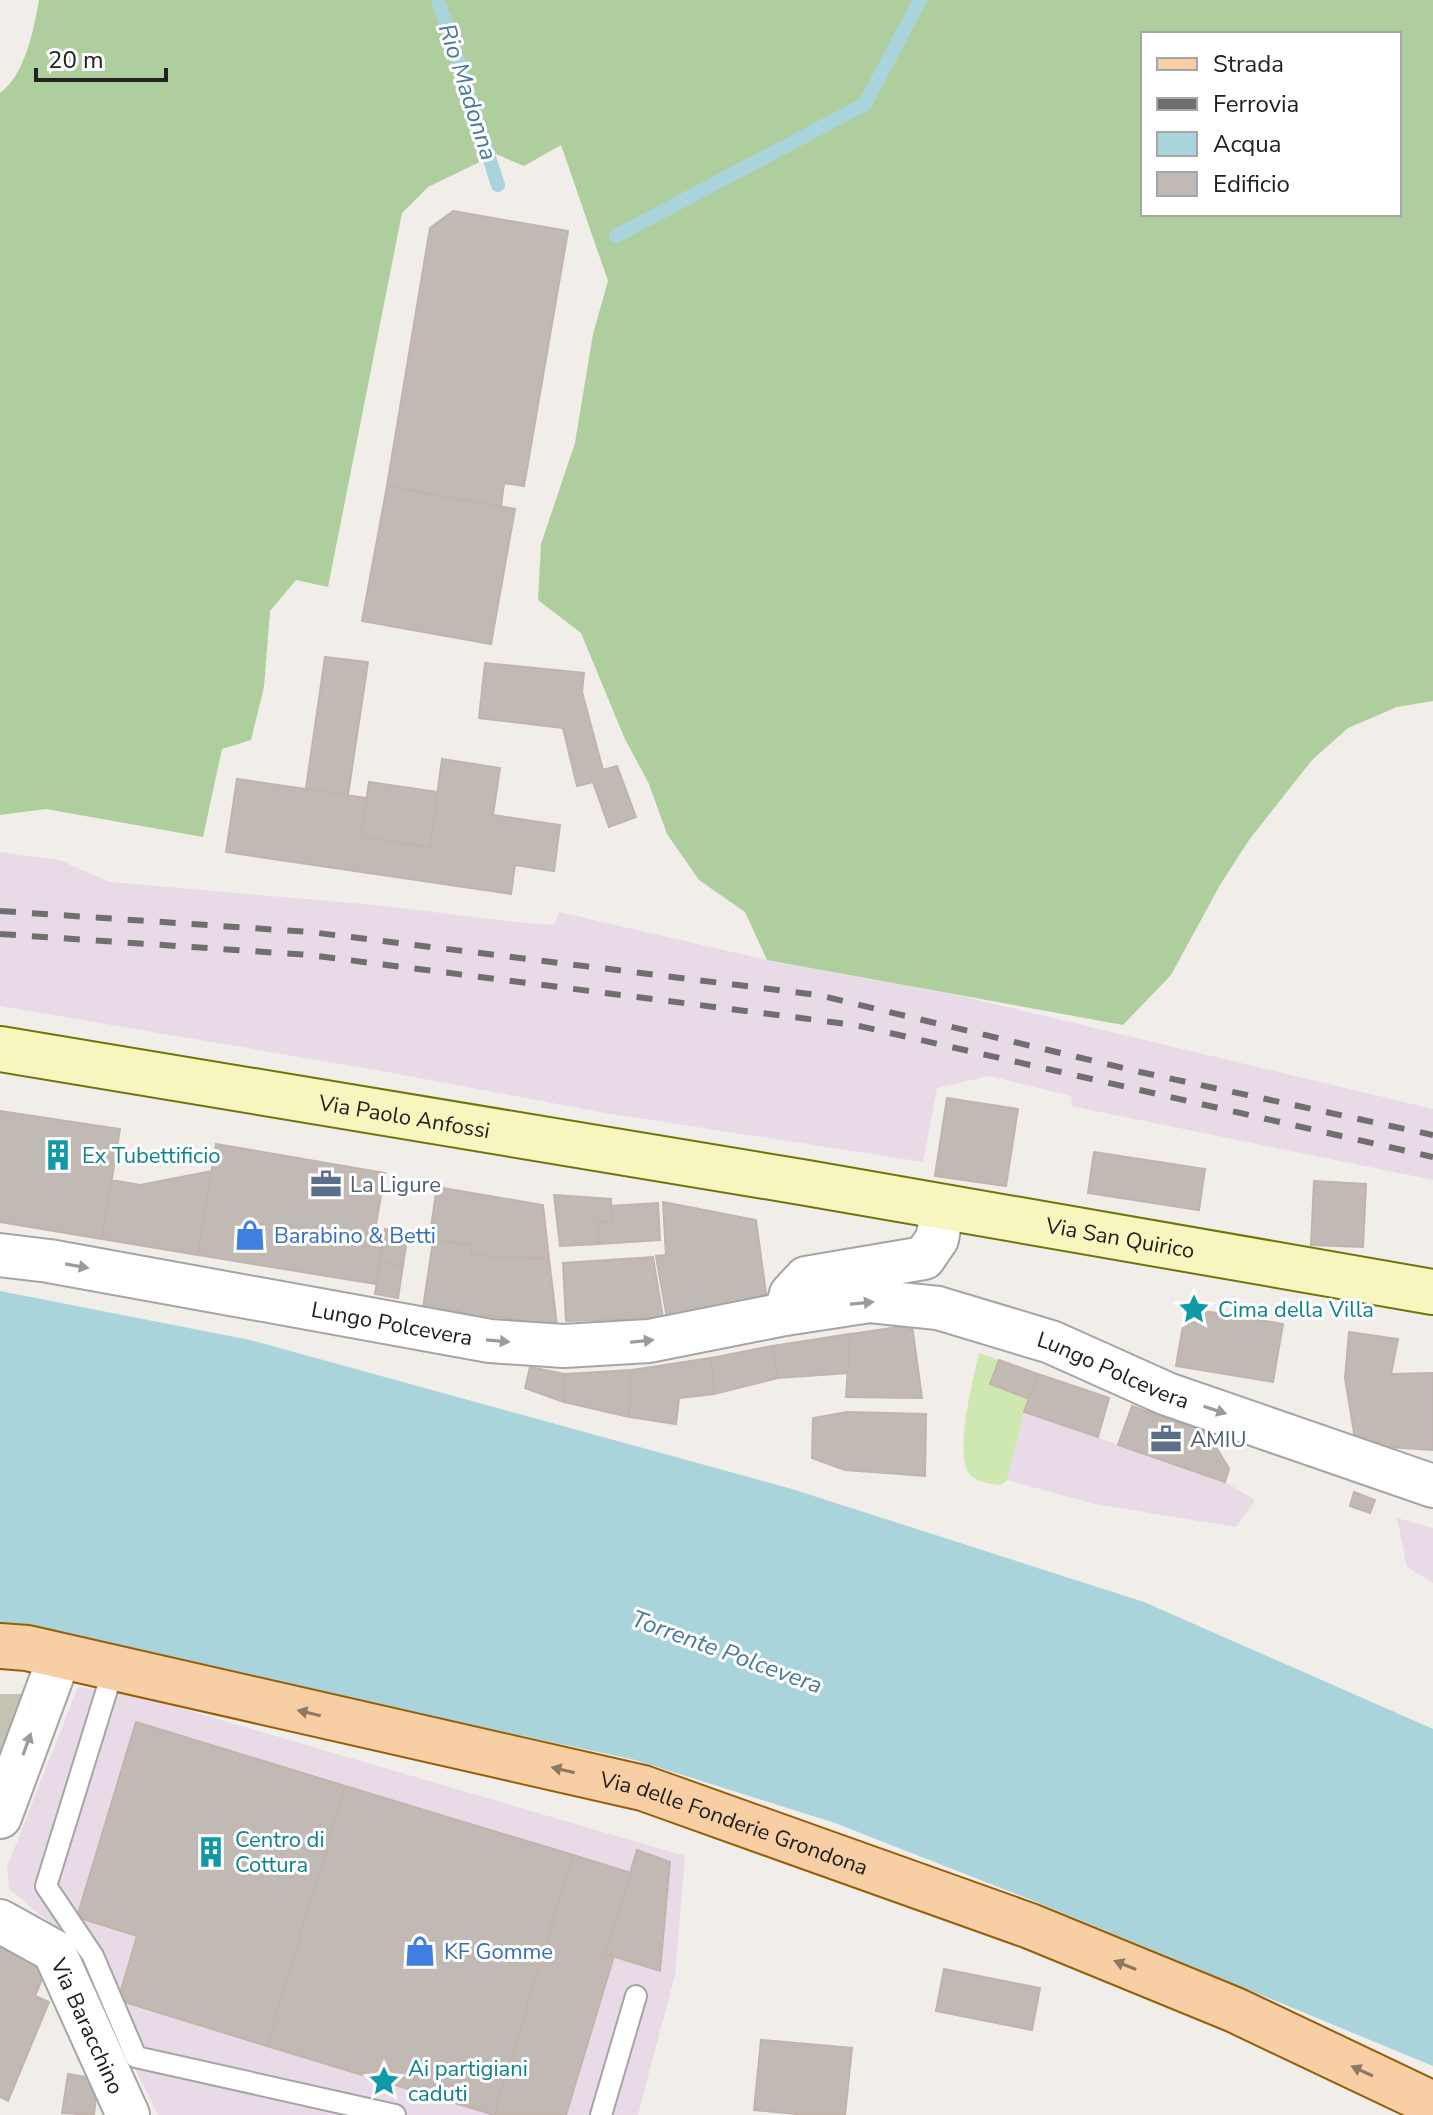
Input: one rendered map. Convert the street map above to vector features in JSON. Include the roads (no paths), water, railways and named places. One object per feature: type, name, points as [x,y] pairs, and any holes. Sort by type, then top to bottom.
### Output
[{"type":"main road","name":"Via Paolo Anfossi","points":[[0,1049],[807,1183]]},
{"type":"main road","name":"Via San Quirico","points":[[807,1183],[1433,1292]]},
{"type":"main road","name":"Via delle Fonderie Grondona","points":[[0,1646],[27,1648],[59,1658],[643,1788],[1030,1926],[1235,2010],[1433,2104]]},
{"type":"street","points":[[785,1314],[791,1294],[806,1278],[924,1258],[937,1239],[943,1207]]},
{"type":"street","name":"Lungo Polcevera","points":[[0,1255],[49,1261],[505,1342],[564,1346],[649,1341],[870,1301],[938,1308],[1051,1342],[1167,1394],[1433,1486]]},
{"type":"street","points":[[0,1817],[59,1658]]},
{"type":"street","name":"Via Baracchino","points":[[0,1921],[54,1951],[128,2115]]},
{"type":"lane","points":[[113,1670],[46,1886],[93,1956],[136,2057],[395,2115]]},
{"type":"lane","points":[[601,2115],[636,1996]]},
{"type":"water","name":"Torrente Polcevera","points":[[0,1291],[250,1340],[792,1489],[1144,1602],[1433,1729],[1433,2066],[1029,1899],[835,1823],[635,1760],[0,1624]]},
{"type":"waterway","name":"Rio Madonna","points":[[438,0],[498,185]]},
{"type":"waterway","points":[[616,236],[865,104],[920,0]]},
{"type":"railway","points":[[0,911],[310,932],[818,995],[1140,1072],[1433,1135]]},
{"type":"railway","points":[[0,934],[309,955],[855,1025],[1433,1157]]},
{"type":"place","name":"Ex Tubettificio","points":[[58,1155]]},
{"type":"place","name":"La Ligure","points":[[326,1184]]},
{"type":"place","name":"Barabino & Betti","points":[[250,1235]]},
{"type":"place","name":"Cima della Villa","points":[[1194,1309]]},
{"type":"place","name":"AMIU","points":[[1166,1439]]},
{"type":"place","name":"Centro di Cottura","points":[[211,1852]]},
{"type":"place","name":"KF Gomme","points":[[420,1951]]},
{"type":"place","name":"Ai partigiani caduti","points":[[384,2081]]}]
